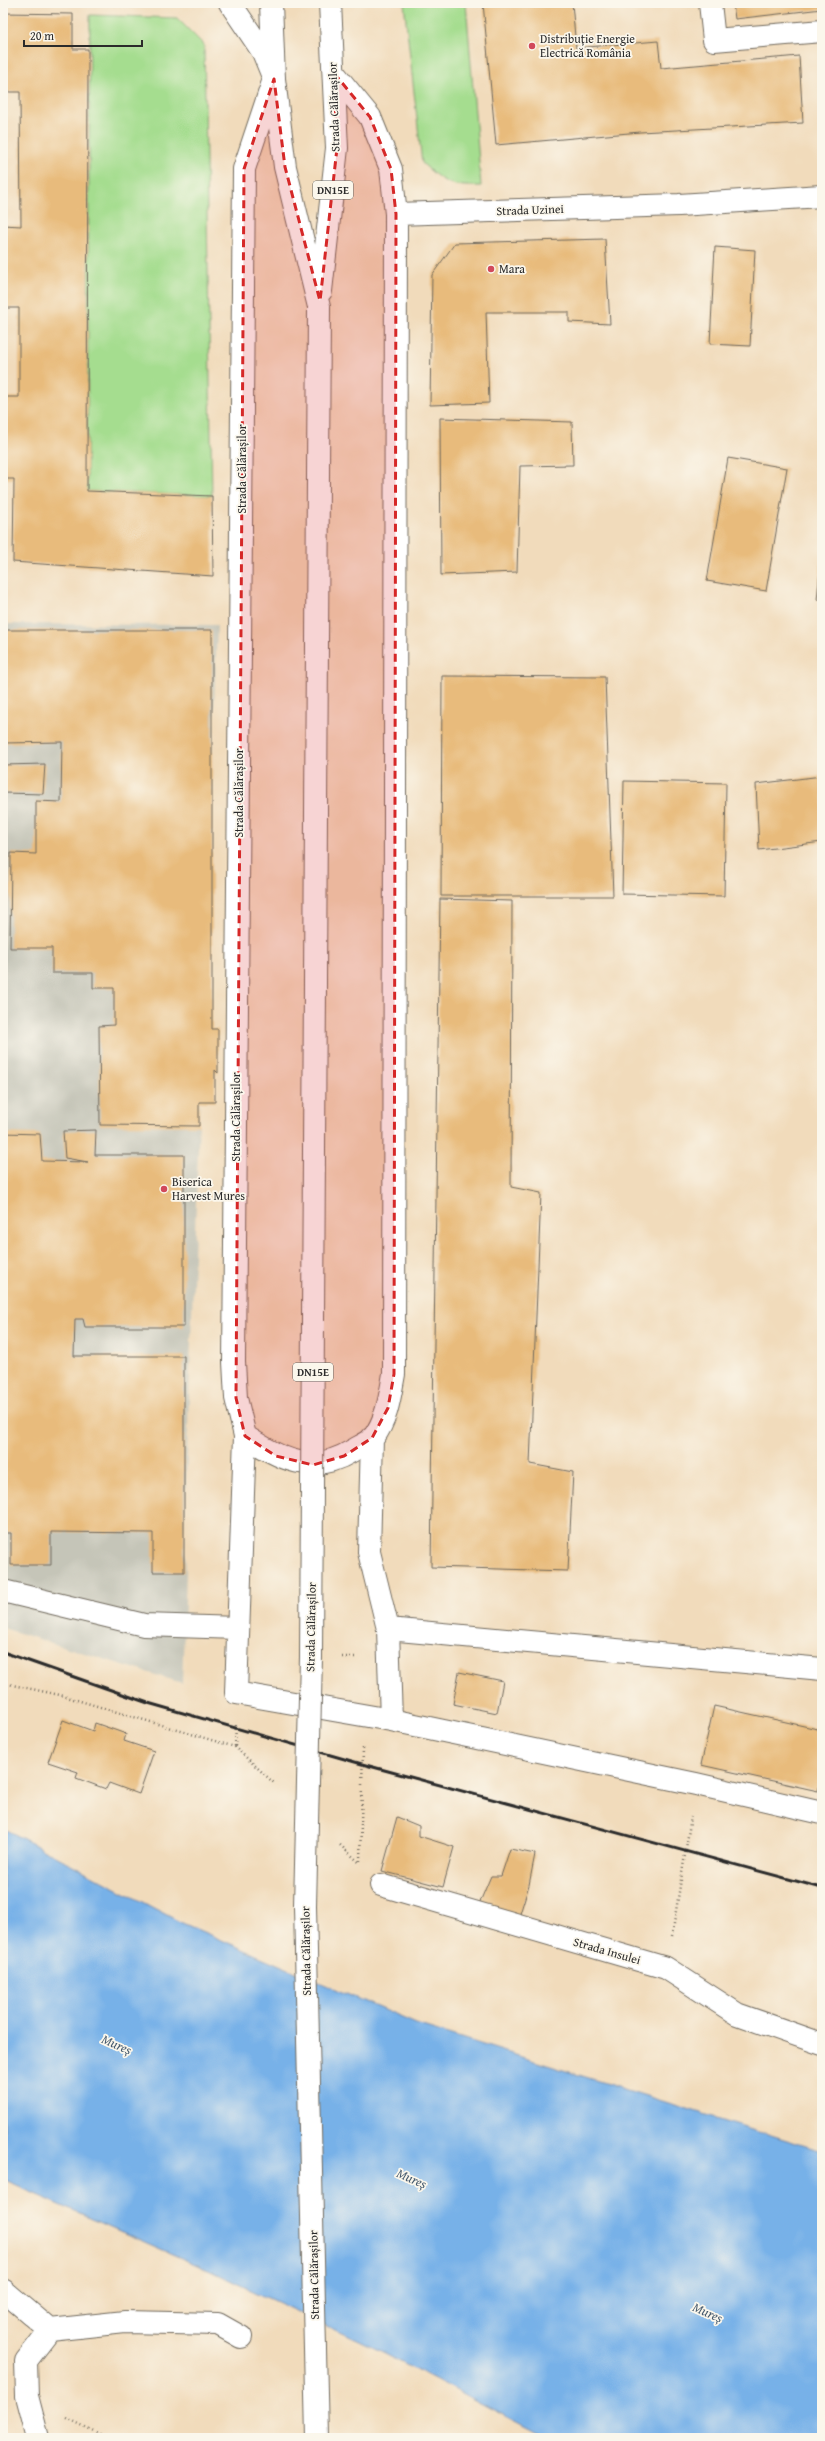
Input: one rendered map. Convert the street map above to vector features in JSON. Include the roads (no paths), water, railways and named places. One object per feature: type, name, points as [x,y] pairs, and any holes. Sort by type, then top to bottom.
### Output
[{"type":"street","points":[[230,3],[263,52],[274,79]]},
{"type":"street","name":"Strada Călărașilor","points":[[271,3],[274,79],[285,167],[319,306]]},
{"type":"street","name":"Strada Călărașilor","points":[[317,2438],[305,1906],[311,1657],[319,306],[337,148],[330,3]]},
{"type":"street","points":[[710,3],[714,40],[822,31]]},
{"type":"street","points":[[334,73],[370,117],[391,169],[396,214],[394,1374],[388,1408],[372,1438],[369,1552],[388,1629],[392,1720],[696,1784],[822,1813]]},
{"type":"street","name":"Strada Călărașilor","points":[[274,79],[244,169],[234,1362],[236,1398],[245,1436],[236,1693],[392,1720]]},
{"type":"street","name":"Strada Uzinei","points":[[396,214],[679,205],[822,196]]},
{"type":"street","points":[[245,1436],[276,1456],[313,1465],[344,1456],[372,1438]]},
{"type":"street","points":[[3,1591],[144,1625],[238,1628]]},
{"type":"street","points":[[388,1629],[822,1669]]},
{"type":"street","name":"Strada Insulei","points":[[381,1885],[666,1968],[737,2014],[822,2044]]},
{"type":"street","points":[[3,2290],[50,2330],[125,2322],[218,2324],[241,2337]]},
{"type":"street","points":[[38,2438],[27,2396],[26,2362],[50,2330]]},
{"type":"water","name":"Mureș","points":[[3,1828],[180,1922],[416,2024],[822,2151],[822,2438],[547,2438],[385,2353],[204,2268],[3,2180]]},
{"type":"railway","points":[[3,1652],[148,1703],[362,1764],[822,1888]]},
{"type":"place","name":"Distribuție Energie Electrică România","points":[[532,46]]},
{"type":"place","name":"Mara","points":[[491,269]]},
{"type":"place","name":"Biserica Harvest Mures","points":[[164,1189]]}]
